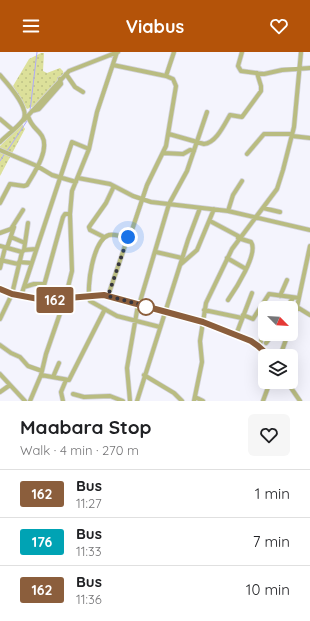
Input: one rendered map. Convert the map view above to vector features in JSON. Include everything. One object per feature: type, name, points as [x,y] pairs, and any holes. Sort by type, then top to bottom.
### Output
[{"type":"street","points":[[30,401],[42,373],[46,354],[65,299],[73,263],[70,214],[72,191],[89,148],[97,112],[118,52]]},
{"type":"street","points":[[0,142],[28,116],[66,74],[80,66],[118,52]]},
{"type":"street","points":[[166,76],[174,52]]},
{"type":"street","points":[[242,52],[239,69],[264,74],[300,68],[310,68]]},
{"type":"street","points":[[203,401],[194,399],[202,362],[200,341],[204,310],[227,258],[239,238],[263,208],[280,181],[292,135],[301,52]]},
{"type":"street","points":[[108,296],[152,173],[163,153],[169,134],[176,86],[173,79],[166,76],[113,65]]},
{"type":"street","points":[[169,134],[204,144],[209,143],[219,132],[230,115],[240,117],[244,114],[262,88],[257,73]]},
{"type":"street","points":[[66,74],[75,87],[84,92]]},
{"type":"street","points":[[0,75],[20,101],[25,113],[24,120]]},
{"type":"street","points":[[130,401],[127,368],[128,352],[136,322],[138,305],[156,252],[169,204],[187,171],[207,112]]},
{"type":"street","points":[[0,203],[9,185],[26,186],[44,150],[43,138],[35,130],[28,116]]},
{"type":"street","points":[[0,119],[13,130]]},
{"type":"street","points":[[246,154],[264,134],[292,135],[310,138]]},
{"type":"street","points":[[21,296],[72,142],[89,148]]},
{"type":"street","points":[[0,150],[37,166],[52,175],[114,186],[142,199],[169,204],[228,211],[310,230]]},
{"type":"street","points":[[163,153],[183,154],[190,150],[194,151]]},
{"type":"street","points":[[228,211],[233,195],[242,181]]},
{"type":"street","points":[[104,237],[90,230],[88,227],[106,203],[114,186]]},
{"type":"street","points":[[137,401],[182,258],[200,208]]},
{"type":"street","points":[[263,208],[280,212]]},
{"type":"street","points":[[0,268],[10,237],[23,210]]},
{"type":"street","points":[[180,265],[197,250],[214,210]]},
{"type":"street","points":[[40,300],[43,284],[63,217],[65,214],[70,214]]},
{"type":"street","points":[[210,221],[239,238],[249,240],[253,245],[240,283],[228,300]]},
{"type":"street","points":[[0,319],[12,294],[25,243],[28,223]]},
{"type":"street","points":[[0,233],[8,231],[15,225]]},
{"type":"street","points":[[128,237],[113,234],[104,237],[98,246],[92,265],[89,296],[90,301],[118,316],[136,322],[160,327]]},
{"type":"street","points":[[10,237],[25,243]]},
{"type":"street","points":[[0,246],[23,251],[36,249]]},
{"type":"street","points":[[298,302],[310,246]]},
{"type":"street","points":[[156,252],[182,258]]},
{"type":"street","points":[[227,258],[246,269]]},
{"type":"street","points":[[1,261],[31,264]]},
{"type":"street","points":[[280,296],[287,280]]},
{"type":"street","points":[[24,287],[34,284],[43,284]]},
{"type":"street","points":[[0,289],[12,294],[40,300],[108,296],[203,322],[236,334],[261,349]]},
{"type":"street","points":[[236,334],[252,293]]},
{"type":"street","points":[[204,310],[253,319],[268,295],[299,298]]},
{"type":"street","points":[[298,308],[310,315]]},
{"type":"street","points":[[0,345],[11,353],[20,357],[28,366],[42,373],[66,380],[71,378],[105,309]]},
{"type":"street","points":[[258,346],[260,341]]},
{"type":"street","points":[[53,377],[59,363]]},
{"type":"street","points":[[0,374],[25,401]]},
{"type":"street","points":[[144,376],[174,393],[182,401]]},
{"type":"street","points":[[63,401],[61,392],[66,380]]},
{"type":"street","points":[[0,392],[10,385]]},
{"type":"street","points":[[263,401],[267,389]]},
{"type":"street","points":[[292,389],[300,401]]},
{"type":"street","points":[[73,394],[84,397],[110,396],[123,401]]},
{"type":"green space","points":[[44,53],[43,71],[47,73],[60,68],[63,71],[64,76],[37,105],[27,109],[13,86],[29,59]]},
{"type":"green space","points":[[22,124],[25,129],[0,176],[0,146]]},
{"type":"waterway","points":[[30,111],[37,52]]},
{"type":"waterway","points":[[7,151],[27,121]]},
{"type":"waterway","points":[[0,161],[5,153]]},
{"type":"bus line","name":"162","points":[[0,289],[12,294],[40,300],[104,295],[203,322],[236,334],[251,341],[261,349]]},
{"type":"route","points":[[128,237],[108,296],[153,308],[146,307]]}]
